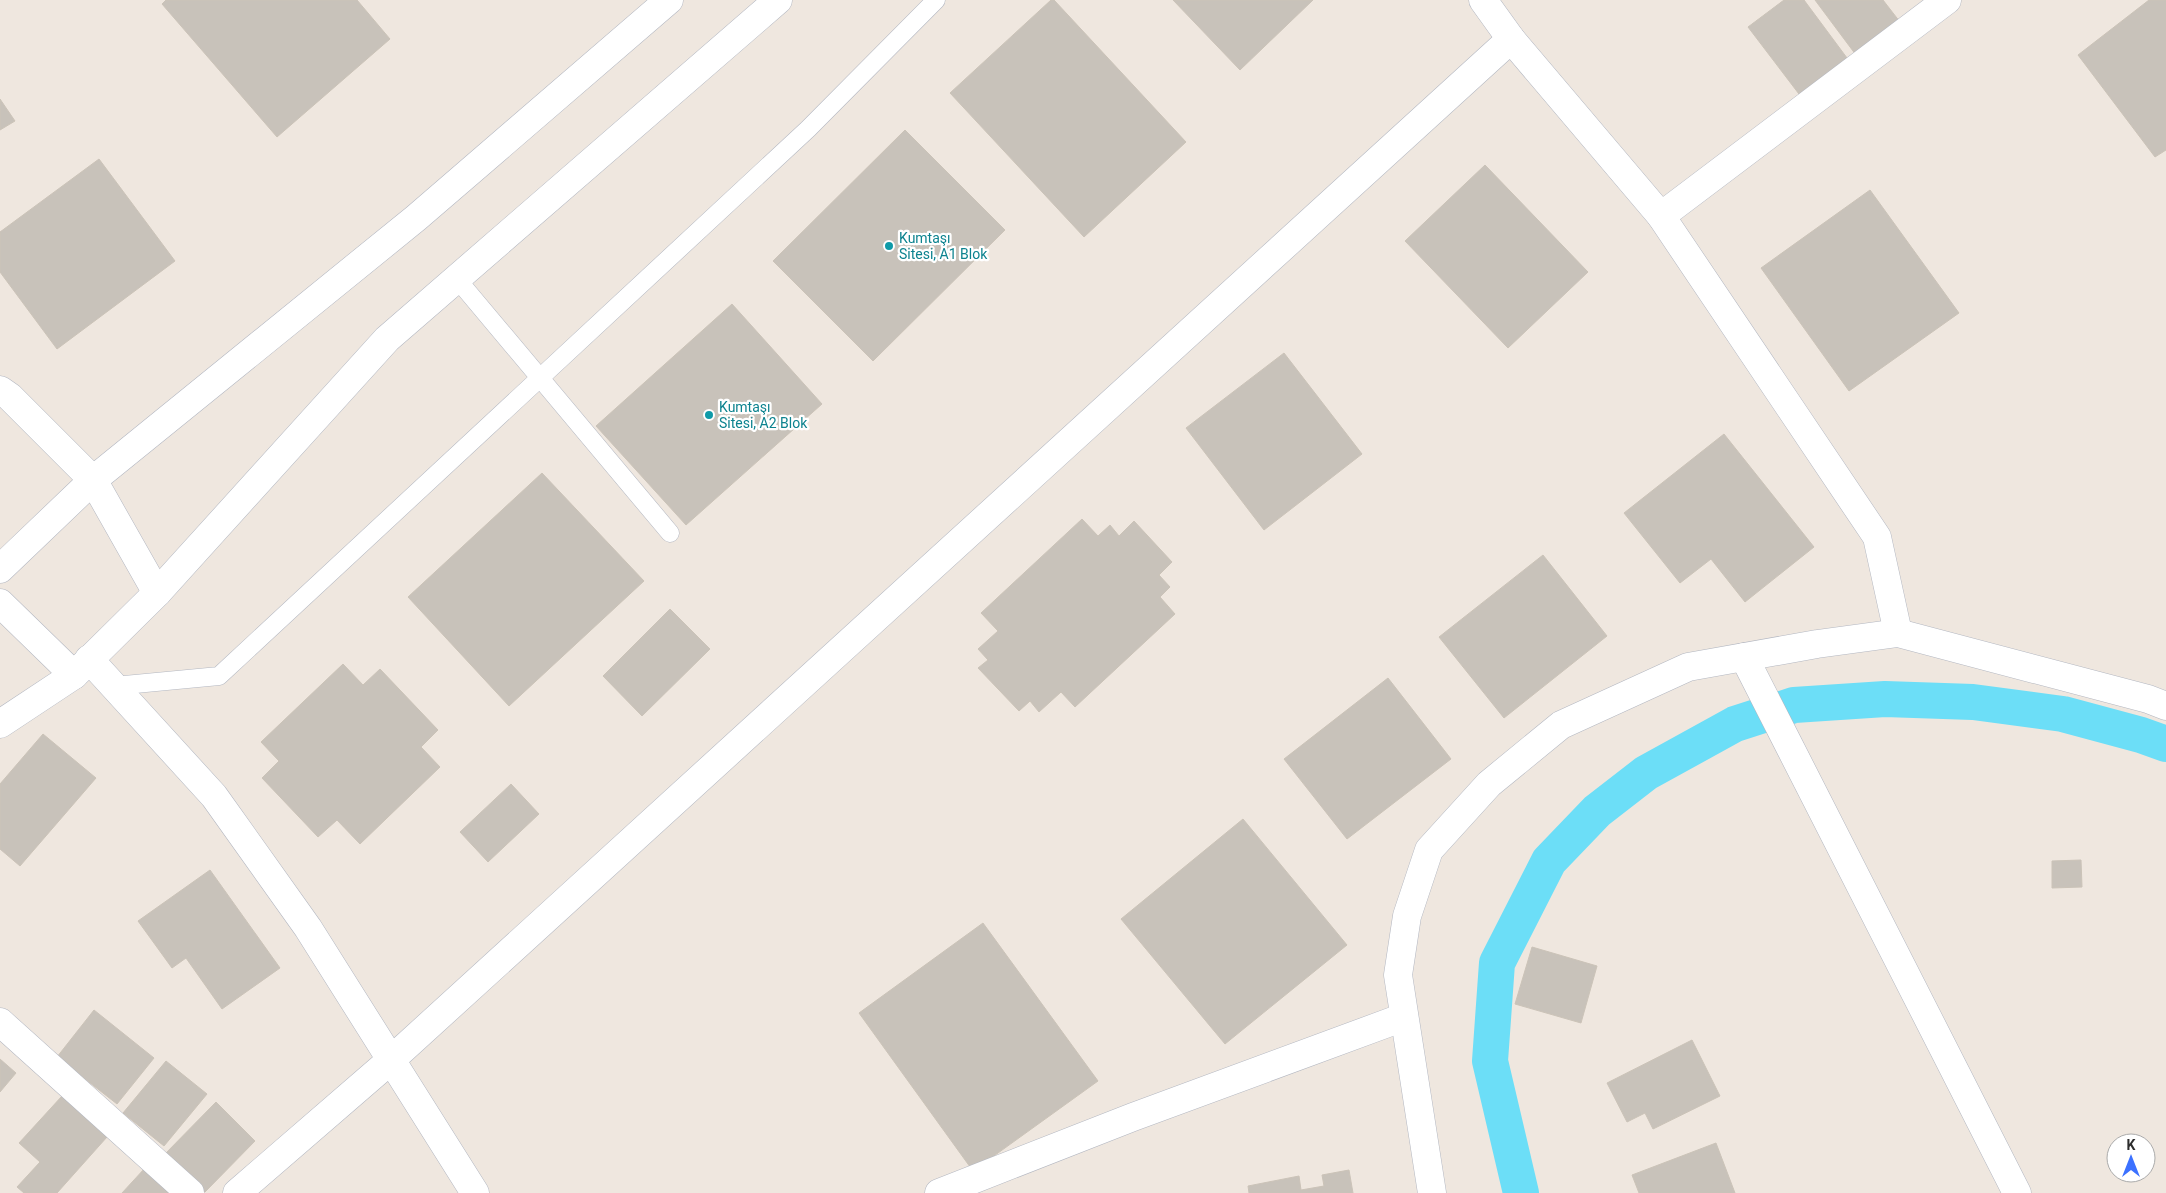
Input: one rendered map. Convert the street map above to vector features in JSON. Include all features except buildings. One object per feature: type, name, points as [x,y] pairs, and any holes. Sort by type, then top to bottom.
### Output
[{"type":"street","points":[[0,569],[93,480],[416,218],[669,0]]},
{"type":"street","points":[[0,724],[82,667],[157,593],[387,339],[778,0]]},
{"type":"street","points":[[1482,0],[1511,39],[1661,216],[1877,537],[1898,633]]},
{"type":"street","points":[[1661,216],[1947,0]]},
{"type":"street","points":[[238,1193],[392,1059],[1511,39]]},
{"type":"street","points":[[0,390],[10,397],[93,480],[157,593]]},
{"type":"street","points":[[0,603],[82,667],[114,686],[214,796],[308,928],[475,1193]]},
{"type":"street","points":[[1432,1193],[1398,975],[1407,916],[1429,850],[1489,784],[1561,725],[1688,667],[1817,644],[1898,633],[2148,699],[2166,706]]},
{"type":"street","points":[[1744,657],[2016,1193]]},
{"type":"street","points":[[938,1193],[1133,1117],[1404,1018]]},
{"type":"street","points":[[0,1022],[190,1193]]},
{"type":"lane","points":[[114,686],[218,676],[542,378],[808,129],[936,0]]},
{"type":"lane","points":[[457,279],[542,378],[670,533]]},
{"type":"waterway","points":[[1521,1193],[1490,1061],[1497,963],[1549,861],[1597,811],[1646,773],[1735,724],[1794,705],[1885,699],[1973,702],[2063,714],[2141,735],[2166,744]]},
{"type":"place","name":"Kumtaşı Sitesi, A1 Blok","points":[[889,246]]},
{"type":"place","name":"Kumtaşı Sitesi, A2 Blok","points":[[709,415]]}]
